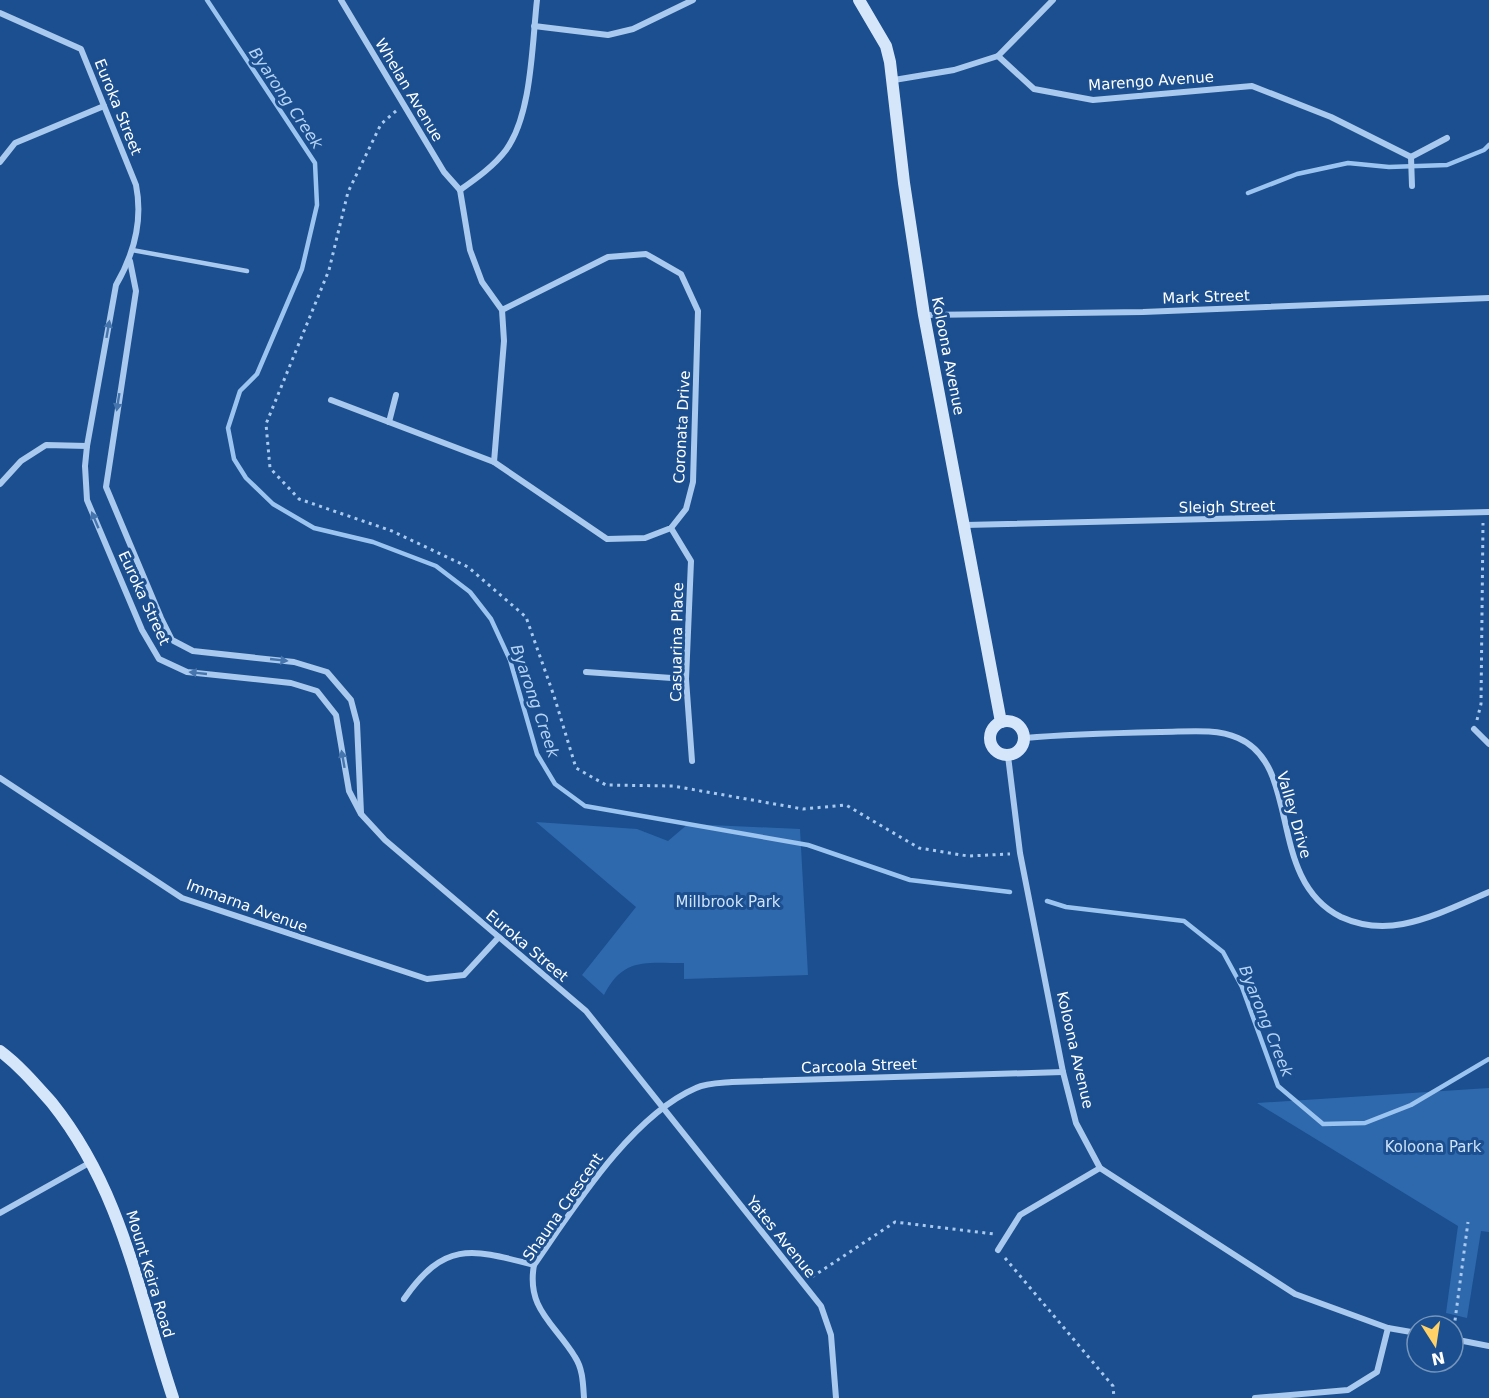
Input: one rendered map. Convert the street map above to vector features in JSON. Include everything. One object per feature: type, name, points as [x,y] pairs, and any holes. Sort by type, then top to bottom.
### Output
[{"type":"street","name":"Whelan Avenue","points":[[341,0],[444,172],[460,190]]},
{"type":"street","points":[[494,462],[504,341],[502,310],[482,282],[470,250],[460,190],[486,172],[506,150],[518,128],[537,0]]},
{"type":"street","points":[[534,26],[608,35],[648,23],[693,0]]},
{"type":"street","name":"Koloona Avenue","points":[[860,0],[886,46],[894,80],[904,183],[924,315],[1001,722]]},
{"type":"street","points":[[894,80],[954,70],[998,56],[1053,0]]},
{"type":"street","name":"Euroka Street","points":[[0,13],[81,49],[136,185],[139,202],[132,250],[130,261],[116,285],[85,466],[87,500],[142,630],[159,659],[187,672],[291,683],[317,691],[336,715],[349,792],[361,814],[385,840],[586,1011],[663,1109]]},
{"type":"street","name":"Marengo Avenue","points":[[998,56],[1034,89],[1093,100],[1251,86],[1331,117],[1411,157]]},
{"type":"street","points":[[0,162],[15,143],[104,105]]},
{"type":"street","points":[[1412,186],[1411,157],[1447,138]]},
{"type":"street","name":"Coronata Drive","points":[[502,310],[608,257],[646,254],[681,274],[698,311],[693,482],[686,508],[671,528]]},
{"type":"street","name":"Euroka Street","points":[[130,261],[136,291],[106,487],[156,607],[172,640],[193,651],[294,662],[327,672],[351,700],[357,723],[361,814]]},
{"type":"street","name":"Mark Street","points":[[924,315],[1143,312],[1489,298]]},
{"type":"street","points":[[389,422],[396,395]]},
{"type":"street","points":[[331,400],[494,462],[607,539],[645,538],[671,528]]},
{"type":"street","points":[[0,484],[21,461],[46,445],[87,447]]},
{"type":"street","name":"Sleigh Street","points":[[965,525],[1486,512]]},
{"type":"street","name":"Casuarina Place","points":[[671,528],[691,561],[686,679],[692,760]]},
{"type":"street","points":[[586,672],[686,679]]},
{"type":"street","points":[[1001,722],[1016,724],[1024,738],[1018,752],[1008,756],[996,752],[990,743],[992,729],[1001,722]]},
{"type":"street","points":[[1474,729],[1489,744]]},
{"type":"street","name":"Valley Drive","points":[[1024,738],[1092,733],[1204,732],[1238,738],[1259,753],[1270,770],[1278,792],[1293,857],[1308,887],[1329,910],[1355,923],[1371,926],[1404,924],[1489,892]]},
{"type":"street","name":"Koloona Avenue","points":[[1008,756],[1020,853],[1063,1072],[1076,1123],[1100,1168],[1295,1294],[1388,1328],[1405,1331]]},
{"type":"street","name":"Immarna Avenue","points":[[0,778],[182,898],[387,968],[427,979],[464,975],[498,938]]},
{"type":"street","name":"Mount Keira Road","points":[[0,1051],[39,1087],[91,1162],[114,1208],[130,1252],[173,1398]]},
{"type":"street","name":"Carcoola Street","points":[[663,1109],[696,1087],[732,1082],[1063,1072]]},
{"type":"street","name":"Shauna Crescent","points":[[584,1398],[581,1369],[576,1358],[549,1324],[539,1306],[532,1286],[534,1265],[620,1148],[663,1109]]},
{"type":"street","name":"Yates Avenue","points":[[663,1109],[821,1306],[829,1324],[836,1398]]},
{"type":"street","points":[[0,1213],[91,1162]]},
{"type":"street","points":[[998,1250],[1020,1215],[1100,1168]]},
{"type":"street","points":[[404,1299],[428,1269],[454,1254],[480,1252],[534,1265]]},
{"type":"street","points":[[1255,1398],[1348,1390],[1377,1372],[1388,1328]]},
{"type":"street","points":[[1465,1341],[1489,1346]]},
{"type":"lane","points":[[132,250],[248,271]]},
{"type":"path","points":[[390,117],[381,124],[348,192],[329,270],[266,424],[270,468],[299,499],[392,531],[468,567],[526,617],[576,768],[606,785],[673,786],[735,799],[803,809],[846,804],[919,848],[968,856],[1004,854]]},
{"type":"path","points":[[1474,729],[1481,704],[1486,512]]},
{"type":"path","points":[[803,1283],[895,1222],[1007,1236]]},
{"type":"path","points":[[1456,1314],[1468,1222]]},
{"type":"path","points":[[998,1250],[1113,1386],[1114,1398]]},
{"type":"green space","name":"Millbrook Park","points":[[536,822],[637,829],[668,841],[688,824],[800,829],[808,975],[684,979],[684,963],[647,963],[628,968],[619,974],[604,995],[582,975],[636,907]]},
{"type":"green space","name":"Koloona Park","points":[[1489,1088],[1489,1232],[1481,1231],[1467,1318],[1465,1314],[1446,1313],[1458,1226],[1257,1103]]},
{"type":"waterway","name":"Byarong Creek","points":[[207,0],[315,163],[317,205],[302,269],[257,374],[240,391],[228,428],[234,459],[246,478],[273,504],[314,528],[373,542],[436,566],[470,592],[491,619],[510,660],[537,754],[555,784],[585,806],[808,845],[910,880],[1010,892]]},
{"type":"waterway","points":[[1248,193],[1297,174],[1348,163],[1389,167],[1447,165],[1484,150],[1489,145]]},
{"type":"waterway","name":"Byarong Creek","points":[[1047,901],[1066,907],[1184,921],[1223,952],[1242,987],[1278,1086],[1323,1124],[1365,1123],[1411,1105],[1489,1059]]}]
